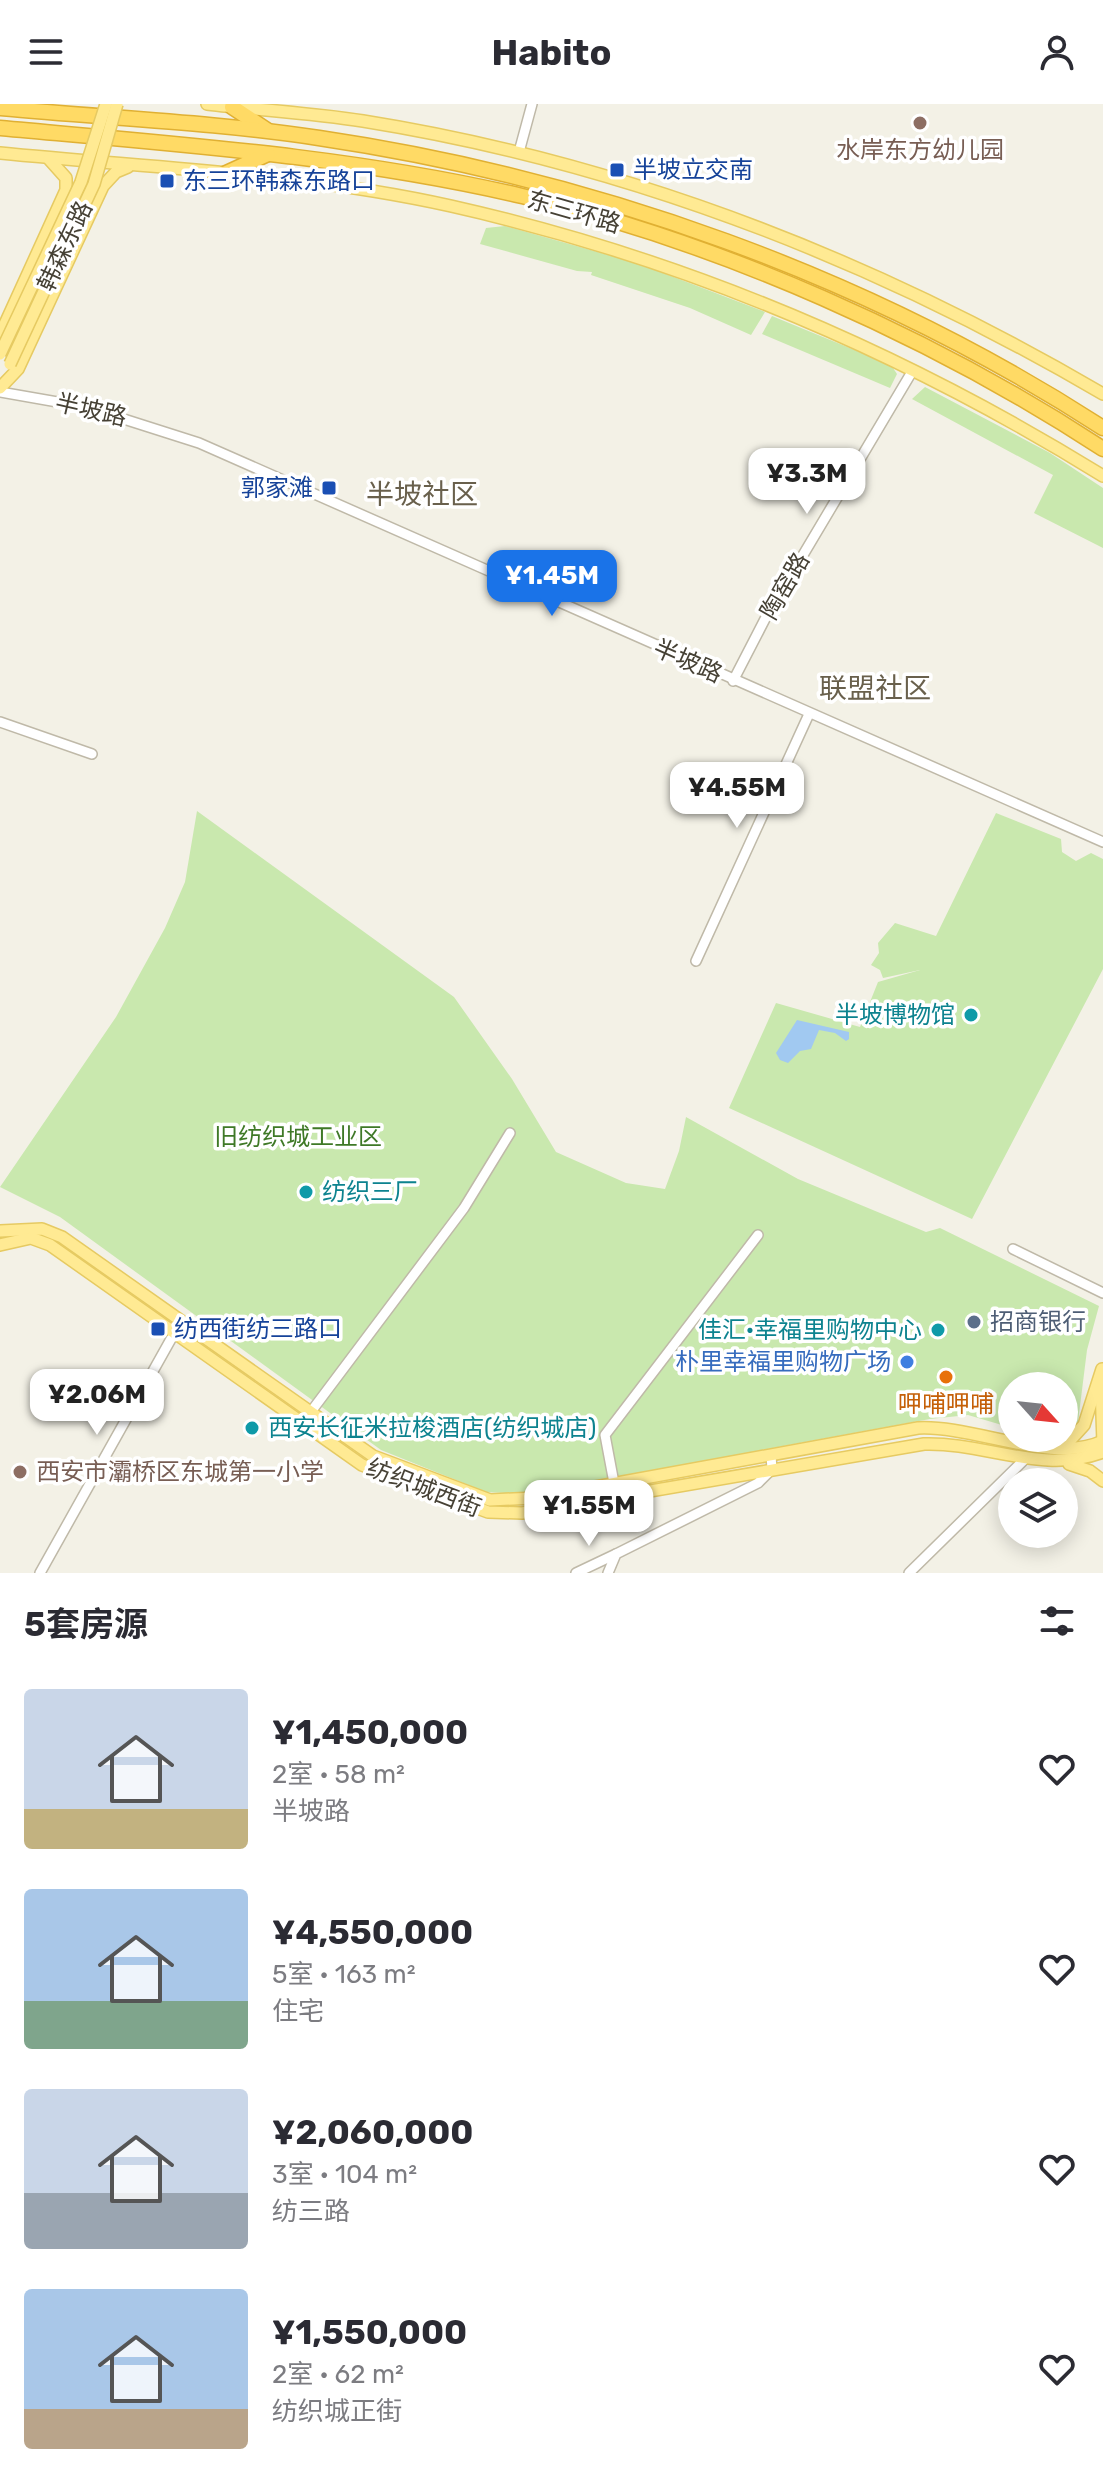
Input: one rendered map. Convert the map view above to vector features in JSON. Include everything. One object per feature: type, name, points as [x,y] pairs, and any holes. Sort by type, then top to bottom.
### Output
[{"type":"highway","points":[[232,107],[267,131]]},
{"type":"highway","name":"东三环路","points":[[0,108],[267,131],[463,165],[598,199],[781,263],[945,336],[1103,428]]},
{"type":"highway","name":"东三环路","points":[[0,128],[268,154],[473,186],[624,226],[725,261],[835,305],[973,372],[1051,415],[1103,449]]},
{"type":"highway","points":[[224,174],[268,154]]},
{"type":"highway","points":[[945,336],[979,347],[1103,416]]},
{"type":"highway","points":[[1051,415],[1103,459]]},
{"type":"main road","name":"韩森东路","points":[[0,354],[81,182],[106,104]]},
{"type":"main road","name":"韩森东路","points":[[0,388],[94,184],[117,104]]},
{"type":"main road","points":[[207,104],[362,121],[519,152],[614,178],[783,236],[979,326],[1103,394]]},
{"type":"main road","points":[[0,153],[224,174],[384,194],[451,206],[573,238],[724,288],[827,329],[1033,432],[1103,476]]},
{"type":"main road","points":[[0,335],[66,190],[61,170],[45,157]]},
{"type":"main road","points":[[0,388],[18,369],[103,186],[116,172],[132,165]]},
{"type":"main road","name":"纺织城西街","points":[[0,1231],[23,1227],[53,1232],[373,1456],[490,1500],[522,1500],[614,1483],[934,1443],[959,1444],[1025,1459],[1053,1461],[1084,1459],[1103,1452]]},
{"type":"main road","name":"纺织城西街","points":[[0,1245],[31,1238],[50,1245],[362,1465],[496,1514],[522,1513],[936,1427],[998,1437]]},
{"type":"main road","points":[[1102,1367],[1103,1442]]},
{"type":"main road","points":[[1078,1432],[1084,1425],[1102,1367]]},
{"type":"main road","name":"纺织城西街","points":[[1078,1449],[1103,1442]]},
{"type":"main road","points":[[1053,1461],[1082,1467],[1103,1481]]},
{"type":"street","points":[[519,152],[532,104]]},
{"type":"street","name":"陶窑路","points":[[733,681],[765,619],[913,370]]},
{"type":"street","name":"半坡路","points":[[0,388],[86,407],[199,443],[1103,842]]},
{"type":"street","points":[[696,961],[809,714]]},
{"type":"street","points":[[0,722],[92,754]]},
{"type":"street","points":[[310,1413],[464,1208],[510,1133]]},
{"type":"street","points":[[614,1483],[605,1435],[758,1235]]},
{"type":"street","points":[[1013,1249],[1103,1293]]},
{"type":"street","points":[[40,1573],[171,1339],[179,1335],[187,1324]]},
{"type":"street","points":[[909,1573],[1025,1459]]},
{"type":"street","points":[[576,1573],[758,1483],[772,1462]]},
{"type":"street","points":[[608,1573],[616,1554]]},
{"type":"green space","points":[[505,226],[637,263],[765,312],[751,335],[690,308],[591,275],[592,272],[577,271],[480,244],[486,228]]},
{"type":"green space","points":[[772,316],[891,365],[897,374],[890,388],[762,334]]},
{"type":"green space","points":[[925,387],[1050,453],[1103,488],[1103,548],[1034,513],[1053,475],[912,399]]},
{"type":"green space","name":"旧纺织城工业区","points":[[197,811],[454,997],[512,1079],[556,1152],[626,1183],[665,1189],[679,1151],[686,1117],[798,1179],[926,1232],[940,1228],[1099,1306],[1087,1350],[1078,1422],[1078,1372],[998,1372],[998,1424],[968,1415],[930,1419],[524,1494],[486,1492],[381,1450],[60,1217],[0,1187],[116,1017],[165,928],[185,882]]},
{"type":"green space","name":"半坡博物馆","points":[[996,813],[1061,839],[1062,852],[1076,861],[1091,853],[1103,859],[1103,969],[972,1219],[729,1108],[776,1003],[860,1027],[878,982],[920,970],[883,978],[880,970],[871,965],[879,953],[878,943],[895,923],[936,936]]},
{"type":"water","points":[[797,1020],[849,1032],[849,1039],[846,1041],[835,1033],[819,1030],[811,1049],[800,1051],[788,1063],[780,1060],[776,1053]]},
{"type":"place","name":"水岸东方幼儿园","points":[[920,123]]},
{"type":"place","name":"半坡立交南","points":[[617,170]]},
{"type":"place","name":"东三环韩森东路口","points":[[167,181]]},
{"type":"place","name":"郭家滩","points":[[329,488]]},
{"type":"place","name":"半坡博物馆","points":[[971,1015]]},
{"type":"place","name":"纺织三厂","points":[[306,1192]]},
{"type":"place","name":"招商银行","points":[[974,1322]]},
{"type":"place","name":"纺西街纺三路口","points":[[158,1329]]},
{"type":"place","name":"佳汇·幸福里购物中心","points":[[938,1330]]},
{"type":"place","name":"朴里幸福里购物广场","points":[[907,1362]]},
{"type":"place","name":"呷哺呷哺","points":[[946,1377]]},
{"type":"place","name":"西安长征米拉梭酒店(纺织城店)","points":[[252,1428]]},
{"type":"place","name":"西安市灞桥区东城第一小学","points":[[20,1472]]},
{"type":"district","name":"半坡社区","points":[[422,494]]},
{"type":"district","name":"联盟社区","points":[[875,688]]}]
